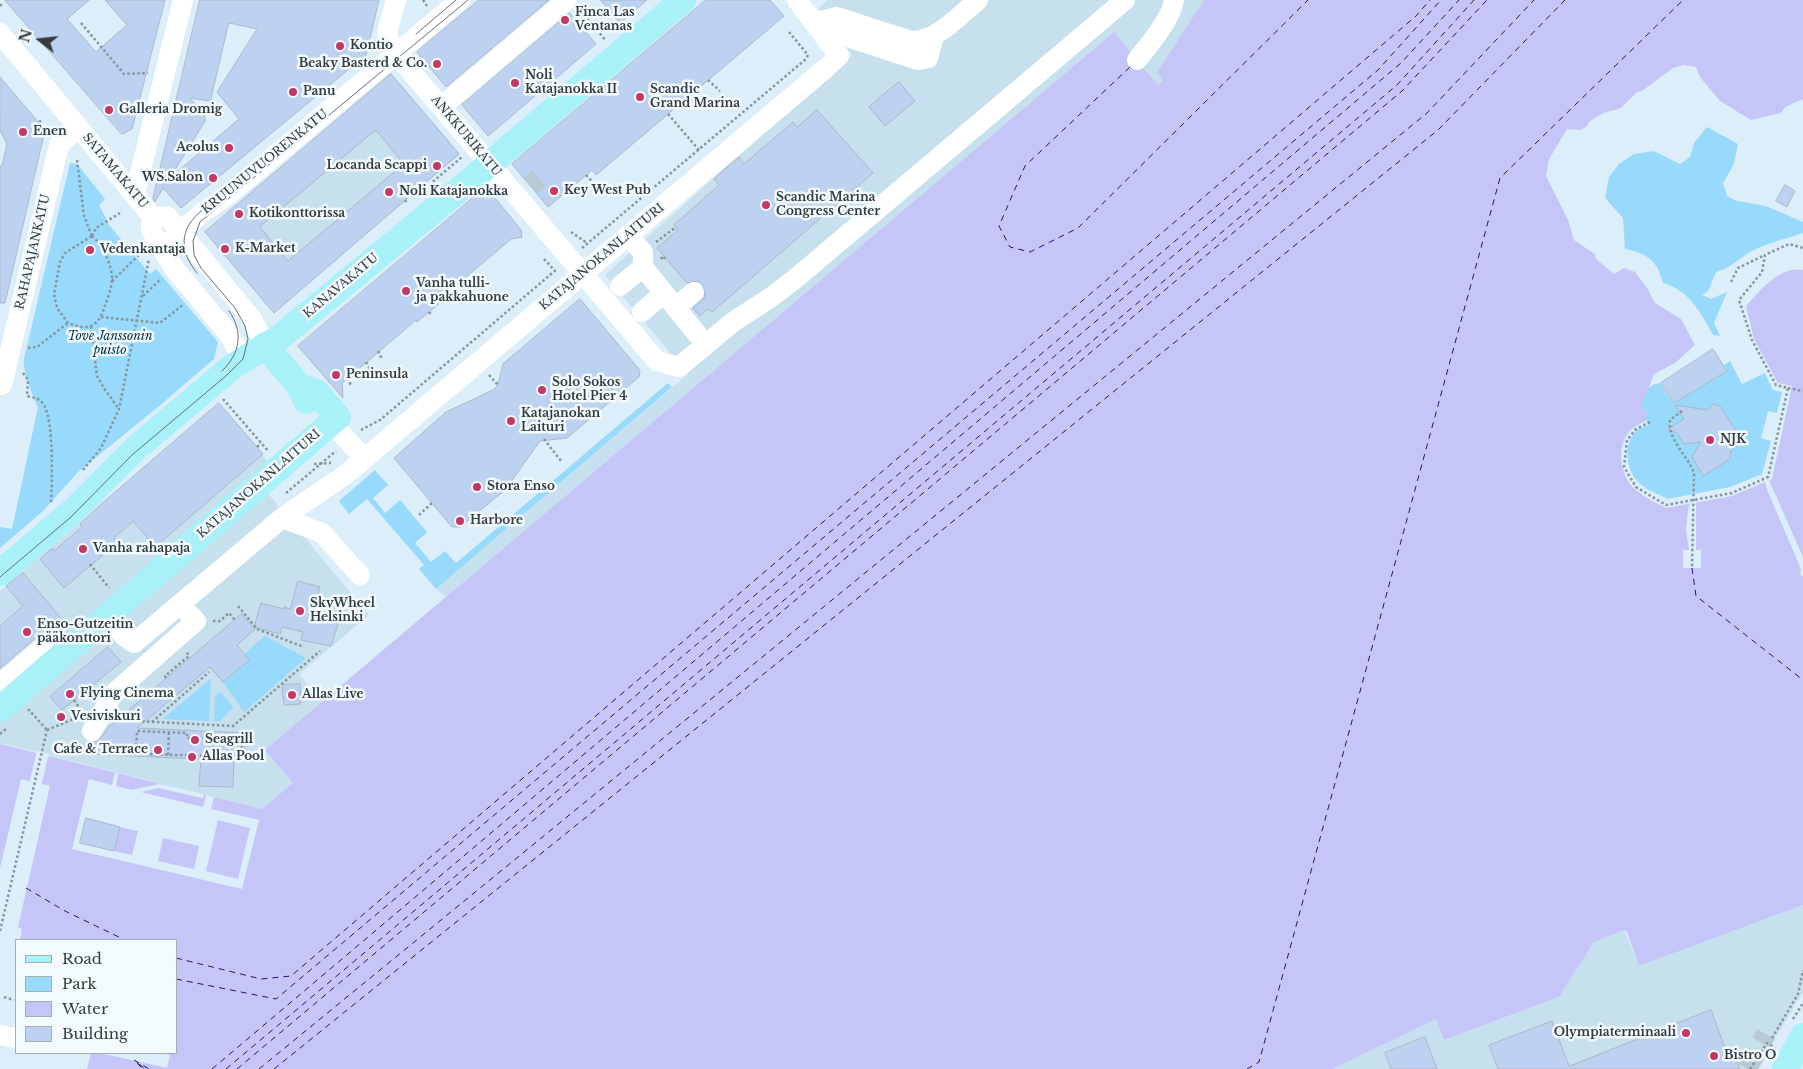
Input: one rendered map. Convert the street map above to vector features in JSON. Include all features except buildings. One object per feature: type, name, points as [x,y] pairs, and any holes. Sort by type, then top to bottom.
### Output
[{"type":"main road","name":"KANAVAKATU","points":[[0,573],[74,510],[136,448],[243,359],[280,337],[490,164],[683,0]]},
{"type":"main road","name":"SATAMAKATU","points":[[265,345],[299,386],[306,400],[334,425]]},
{"type":"main road","name":"KATAJANOKANLAITURI","points":[[0,709],[55,653],[108,617],[121,602],[334,425]]},
{"type":"main road","points":[[1781,1059],[1803,1036]]},
{"type":"street","points":[[135,194],[183,0]]},
{"type":"street","points":[[396,0],[389,27],[388,43],[396,54]]},
{"type":"street","name":"KRUUNUVUORENKATU","points":[[152,250],[181,232],[229,194],[460,0]]},
{"type":"street","points":[[797,0],[821,31],[841,35],[918,60],[928,58],[934,36],[978,0]]},
{"type":"street","name":"ANKKURIKATU","points":[[396,54],[420,95],[441,106],[490,164],[524,192],[583,274],[658,361],[679,367],[733,322],[785,286],[1125,0]]},
{"type":"street","points":[[1138,60],[1157,34],[1173,6],[1174,0]]},
{"type":"street","points":[[441,106],[573,4]]},
{"type":"street","name":"KATAJANOKANLAITURI","points":[[108,617],[124,636],[134,644],[282,518],[345,475],[839,56],[821,31]]},
{"type":"street","name":"SATAMAKATU","points":[[0,33],[152,216],[152,250],[173,268],[228,333],[243,359]]},
{"type":"street","name":"RAHAPAJANKATU","points":[[1,385],[59,145],[79,128]]},
{"type":"street","name":"SATAMAKATU","points":[[152,216],[168,216],[252,319],[265,345]]},
{"type":"street","points":[[627,236],[642,252],[643,267],[697,334]]},
{"type":"street","points":[[620,286],[643,267]]},
{"type":"street","points":[[642,312],[694,292]]},
{"type":"street","points":[[334,425],[364,458]]},
{"type":"street","points":[[282,518],[322,533],[360,575]]},
{"type":"street","points":[[89,719],[113,694],[196,621],[180,605]]},
{"type":"street","points":[[0,684],[43,647],[55,653]]},
{"type":"street","points":[[0,1035],[15,1038]]},
{"type":"path","points":[[573,4],[618,55]]},
{"type":"path","points":[[82,23],[124,74],[144,72],[164,77]]},
{"type":"path","points":[[577,252],[806,59],[808,55],[789,32]]},
{"type":"path","points":[[708,80],[720,91]]},
{"type":"path","points":[[668,114],[700,150]]},
{"type":"path","points":[[429,185],[463,156]]},
{"type":"path","points":[[77,160],[84,216],[92,236],[99,241],[111,271],[112,281],[101,317],[91,326],[84,327],[68,324],[57,308],[54,294],[60,262],[65,252],[92,236],[96,228],[120,213]]},
{"type":"path","points":[[586,174],[600,190]]},
{"type":"path","points":[[657,243],[676,227]]},
{"type":"path","points":[[570,230],[588,243],[602,257]]},
{"type":"path","points":[[1730,282],[1738,268],[1746,262],[1789,244],[1803,248]]},
{"type":"path","points":[[112,281],[152,250]]},
{"type":"path","points":[[79,475],[101,448],[119,409],[152,250]]},
{"type":"path","points":[[1765,255],[1762,272],[1739,300],[1752,340],[1776,385],[1803,391]]},
{"type":"path","points":[[544,259],[559,276]]},
{"type":"path","points":[[362,429],[374,425],[562,265]]},
{"type":"path","points":[[141,297],[152,289],[164,274]]},
{"type":"path","points":[[461,281],[464,289]]},
{"type":"path","points":[[101,317],[160,323],[187,301]]},
{"type":"path","points":[[429,312],[432,316]]},
{"type":"path","points":[[24,348],[37,347],[68,324]]},
{"type":"path","points":[[91,326],[97,376],[119,409]]},
{"type":"path","points":[[378,351],[382,359]]},
{"type":"path","points":[[366,362],[370,369]]},
{"type":"path","points":[[24,373],[28,380],[27,396],[39,399],[44,404],[49,419],[51,507]]},
{"type":"path","points":[[487,373],[498,385]]},
{"type":"path","points":[[347,378],[351,385]]},
{"type":"path","points":[[1650,422],[1636,429],[1627,440],[1624,466],[1636,487],[1666,505],[1732,493],[1768,477],[1788,388]]},
{"type":"path","points":[[221,398],[270,453]]},
{"type":"path","points":[[1682,411],[1670,420],[1670,425],[1672,436],[1690,462],[1694,473],[1692,568]]},
{"type":"path","points":[[544,439],[561,461]]},
{"type":"path","points":[[257,447],[262,444]]},
{"type":"path","points":[[419,515],[432,503]]},
{"type":"path","points":[[90,564],[108,586]]},
{"type":"path","points":[[238,606],[257,629],[304,647]]},
{"type":"path","points":[[229,613],[235,620]]},
{"type":"path","points":[[47,730],[89,719],[233,726],[320,651]]},
{"type":"path","points":[[151,723],[210,672]]},
{"type":"path","points":[[74,700],[89,719]]},
{"type":"path","points":[[28,710],[47,730]]},
{"type":"path","points":[[0,931],[47,730]]},
{"type":"path","points":[[85,752],[136,754],[168,755],[241,758],[242,740],[187,738],[187,733],[137,731],[136,754]]},
{"type":"path","points":[[168,732],[168,755]]},
{"type":"path","points":[[1772,1038],[1798,994],[1803,970]]},
{"type":"path","points":[[4,997],[14,1000]]},
{"type":"path","points":[[1750,1069],[1766,1043],[1781,1059]]},
{"type":"shaded area","points":[[828,0],[1204,0],[1157,72],[1163,80],[1158,85],[1114,32],[446,597],[436,589],[688,374],[605,275],[852,55],[819,8]]},
{"type":"shaded area","points":[[391,73],[460,154],[274,313],[205,232]]},
{"type":"shaded area","points":[[219,403],[275,470],[260,484],[369,615],[299,674],[323,702],[266,749],[293,783],[262,809],[0,743],[0,591]]},
{"type":"shaded area","name":"Olympiaterminaali","points":[[1803,905],[1803,992],[1757,1069],[1333,1069],[1437,1019],[1444,1040],[1559,997],[1594,942],[1624,930],[1639,966]]},
{"type":"green space","points":[[1707,127],[1738,144],[1734,164],[1723,183],[1727,196],[1737,201],[1766,206],[1803,222],[1803,233],[1756,249],[1727,268],[1716,272],[1708,291],[1702,295],[1711,299],[1727,292],[1714,323],[1720,336],[1713,335],[1699,311],[1687,297],[1672,286],[1663,283],[1658,269],[1650,259],[1640,253],[1625,249],[1623,218],[1605,198],[1609,177],[1619,164],[1634,154],[1654,151],[1680,164],[1690,157],[1694,143]]},
{"type":"green space","name":"Tove Janssonin puisto","points":[[70,163],[77,164],[105,199],[99,205],[109,225],[150,274],[156,269],[218,342],[214,359],[78,472],[44,510],[0,548],[0,527],[12,529],[38,407],[26,377],[24,359]]},
{"type":"green space","points":[[1730,361],[1742,384],[1765,373],[1773,390],[1782,392],[1777,413],[1768,411],[1761,438],[1771,441],[1762,474],[1730,487],[1668,499],[1643,486],[1637,481],[1630,470],[1628,451],[1634,433],[1648,425],[1645,418],[1647,412],[1641,407],[1649,388],[1660,383],[1673,403],[1727,371],[1724,365]]},
{"type":"green space","points":[[668,383],[672,387],[436,589],[419,569],[424,565],[367,499],[349,514],[339,501],[375,470],[388,485],[373,498],[385,513],[400,500],[427,532],[415,543],[431,562],[445,551],[456,563]]},
{"type":"green space","points":[[265,636],[306,658],[244,712],[223,682],[249,660],[244,654]]},
{"type":"green space","points":[[211,678],[209,721],[162,719],[163,719]]},
{"type":"green space","points":[[221,692],[233,707],[220,721],[214,721],[215,695]]},
{"type":"water","points":[[1204,0],[1803,0],[1803,99],[1785,107],[1781,113],[1751,120],[1720,101],[1700,77],[1696,67],[1684,65],[1673,68],[1642,91],[1637,92],[1621,108],[1603,113],[1580,130],[1567,129],[1549,159],[1546,176],[1568,220],[1574,240],[1596,255],[1595,258],[1614,274],[1624,268],[1635,272],[1655,303],[1681,319],[1695,345],[1675,363],[1654,374],[1641,407],[1647,412],[1646,421],[1634,427],[1627,434],[1623,442],[1621,459],[1630,484],[1643,495],[1666,508],[1732,496],[1772,479],[1792,386],[1778,383],[1754,339],[1746,306],[1764,287],[1778,276],[1794,270],[1803,270],[1803,905],[1639,966],[1627,932],[1624,930],[1594,942],[1559,997],[1444,1040],[1436,1019],[1333,1069],[87,1069],[91,1054],[178,1054],[178,939],[20,939],[22,929],[18,927],[50,786],[21,779],[0,868],[0,744],[262,809],[293,783],[265,750],[1114,32],[1158,85],[1163,80],[1157,72]]},
{"type":"pier","points":[[1769,480],[1803,557],[1803,576],[1800,575],[1801,569],[1768,492],[1765,482]]},
{"type":"pier","points":[[1696,501],[1696,550],[1701,550],[1701,568],[1683,568],[1683,550],[1689,550],[1686,530],[1688,510],[1690,504]]},
{"type":"pier","points":[[37,751],[49,754],[41,786],[29,784]]},
{"type":"pier","name":"Allas Pool","points":[[115,773],[118,774],[116,786],[131,790],[159,784],[204,794],[203,798],[159,788],[141,792],[203,807],[206,795],[214,797],[211,809],[259,820],[242,889],[72,849],[89,779],[112,785]],"holes":[[[218,820],[250,828],[238,879],[206,871]],[[120,827],[138,831],[132,855],[114,851]],[[163,838],[199,846],[194,869],[158,861]]]},
{"type":"pier","points":[[104,1054],[170,1055],[167,1068]]},
{"type":"ferry route","points":[[1130,67],[1025,166],[999,226],[1010,247],[1030,252],[1078,228],[1308,0]]},
{"type":"ferry route","points":[[178,958],[261,979],[291,976],[1416,16],[1430,0]]},
{"type":"ferry route","points":[[178,979],[276,999],[1378,70],[1441,0]]},
{"type":"ferry route","points":[[212,1069],[1401,63],[1459,0]]},
{"type":"ferry route","points":[[226,1069],[1397,85],[1474,0]]},
{"type":"ferry route","points":[[237,1069],[1402,91],[1487,0]]},
{"type":"ferry route","points":[[259,1069],[1427,113],[1534,0]]},
{"type":"ferry route","points":[[274,1069],[1438,130],[1565,0]]},
{"type":"ferry route","points":[[1247,1069],[1259,1062],[1500,178],[1683,0]]},
{"type":"ferry route","points":[[1692,568],[1696,596],[1803,680]]},
{"type":"ferry route","points":[[26,888],[65,911],[123,939]]},
{"type":"ferry route","points":[[134,1060],[149,1069]]},
{"type":"ferry route","points":[[137,1063],[143,1069]]},
{"type":"ferry route","points":[[139,1064],[145,1069]]},
{"type":"tunnel","points":[[530,186],[539,178]]},
{"type":"tunnel","points":[[1747,1069],[1766,1034]]},
{"type":"tram line","points":[[416,34],[456,0]]},
{"type":"tram line","points":[[0,577],[71,517],[132,455],[227,375],[243,359],[248,339],[245,326],[235,308],[201,268],[194,255],[193,241],[200,222],[468,0]]},
{"type":"tram line","points":[[197,273],[186,254],[185,236],[192,220],[208,206]]},
{"type":"tram line","points":[[222,371],[233,357],[238,342],[237,327],[229,311]]},
{"type":"place","name":"Finca Las Ventanas","points":[[565,20]]},
{"type":"place","name":"Kontio","points":[[340,46]]},
{"type":"place","name":"Beaky Basterd & Co.","points":[[437,64]]},
{"type":"place","name":"Noli Katajanokka II","points":[[515,83]]},
{"type":"place","name":"Panu","points":[[293,92]]},
{"type":"place","name":"Scandic Grand Marina","points":[[640,97]]},
{"type":"place","name":"Galleria Dromig","points":[[109,110]]},
{"type":"place","name":"Enen","points":[[23,132]]},
{"type":"place","name":"Aeolus","points":[[229,148]]},
{"type":"place","name":"Locanda Scappi","points":[[437,166]]},
{"type":"place","name":"WS.Salon","points":[[213,178]]},
{"type":"place","name":"Key West Pub","points":[[554,191]]},
{"type":"place","name":"Noli Katajanokka","points":[[389,192]]},
{"type":"place","name":"Scandic Marina Congress Center","points":[[766,205]]},
{"type":"place","name":"Kotikonttorissa","points":[[239,214]]},
{"type":"place","name":"K-Market","points":[[225,249]]},
{"type":"place","name":"Vedenkantaja","points":[[90,250]]},
{"type":"place","name":"Vanha tulli- ja pakkahuone","points":[[406,291]]},
{"type":"place","name":"Peninsula","points":[[336,375]]},
{"type":"place","name":"Solo Sokos Hotel Pier 4","points":[[542,390]]},
{"type":"place","name":"Katajanokan Laituri","points":[[511,421]]},
{"type":"place","name":"NJK","points":[[1710,440]]},
{"type":"place","name":"Stora Enso","points":[[477,487]]},
{"type":"place","name":"Harbore","points":[[460,521]]},
{"type":"place","name":"Vanha rahapaja","points":[[83,549]]},
{"type":"place","name":"SkyWheel Helsinki","points":[[300,611]]},
{"type":"place","name":"Enso-Gutzeitin pääkonttori","points":[[27,632]]},
{"type":"place","name":"Flying Cinema","points":[[70,694]]},
{"type":"place","name":"Allas Live","points":[[292,695]]},
{"type":"place","name":"Vesiviskuri","points":[[61,717]]},
{"type":"place","name":"Seagrill","points":[[195,740]]},
{"type":"place","name":"Cafe & Terrace","points":[[158,750]]},
{"type":"place","name":"Allas Pool","points":[[192,757]]},
{"type":"place","name":"Olympiaterminaali","points":[[1686,1033]]},
{"type":"place","name":"Bistro O","points":[[1714,1056]]}]
